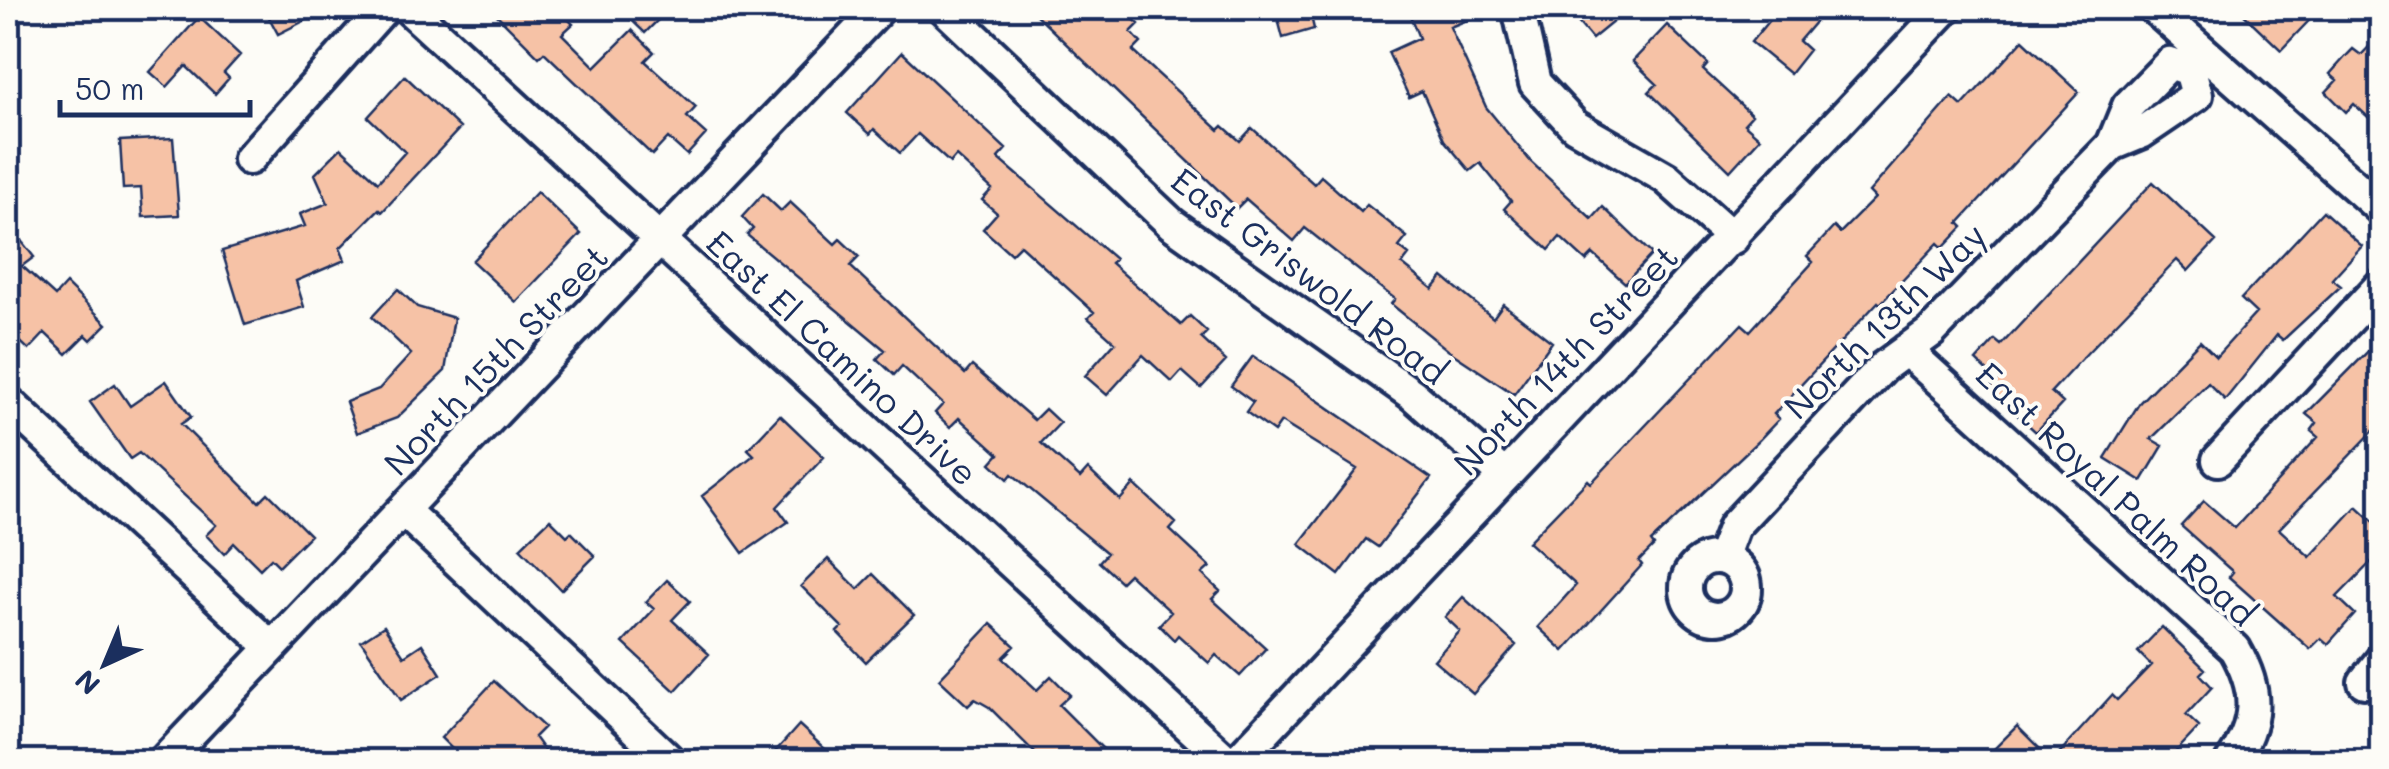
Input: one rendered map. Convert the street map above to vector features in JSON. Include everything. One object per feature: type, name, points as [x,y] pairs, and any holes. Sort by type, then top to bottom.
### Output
[{"type":"street","points":[[249,160],[384,8]]},
{"type":"street","name":"East El Camino Drive","points":[[408,8],[1228,762]]},
{"type":"street","name":"North 15th Street","points":[[163,762],[880,8]]},
{"type":"street","name":"East Griswold Road","points":[[944,8],[1172,224],[1413,396],[1504,475]]},
{"type":"street","points":[[1518,8],[1535,84],[1575,126],[1666,178],[1733,238]]},
{"type":"street","name":"North 14th Street","points":[[1236,762],[1946,8]]},
{"type":"street","points":[[2154,8],[2199,62],[2382,210]]},
{"type":"street","name":"North 13th Way","points":[[1722,558],[1734,526],[1883,368],[1930,332],[2112,144],[2128,106],[2170,63],[2199,62]]},
{"type":"street","points":[[2218,460],[2382,284]]},
{"type":"street","name":"East Royal Palm Road","points":[[1906,350],[2235,650],[2250,675],[2256,704],[2245,742],[2231,762]]},
{"type":"street","points":[[8,402],[271,647]]},
{"type":"street","points":[[403,510],[670,762]]},
{"type":"building","points":[[264,8],[330,8],[278,34]]},
{"type":"building","points":[[490,8],[557,8],[573,24],[562,34],[595,67],[632,30],[654,52],[645,61],[696,107],[687,117],[706,134],[687,155],[668,138],[652,155],[544,52],[539,57]]},
{"type":"building","points":[[619,8],[670,8],[645,33]]},
{"type":"building","points":[[1029,8],[1122,8],[1139,24],[1131,32],[1141,43],[1133,51],[1219,130],[1223,126],[1240,141],[1252,128],[1314,184],[1321,176],[1361,212],[1367,205],[1407,237],[1399,247],[1409,255],[1402,264],[1433,289],[1443,277],[1493,318],[1503,304],[1552,342],[1514,394],[1449,351],[1391,304],[1395,299],[1305,228],[1294,241],[1246,199],[1237,208]]},
{"type":"building","points":[[1275,8],[1309,8],[1314,29],[1283,38]]},
{"type":"building","points":[[1407,8],[1497,8],[1450,27],[1486,107],[1531,162],[1592,219],[1603,207],[1652,254],[1625,283],[1593,254],[1586,261],[1560,237],[1549,250],[1504,209],[1511,201],[1480,163],[1470,171],[1444,140],[1422,91],[1409,97],[1388,52],[1419,38]]},
{"type":"building","points":[[1566,8],[1630,8],[1592,39]]},
{"type":"building","points":[[1779,8],[1827,8],[1799,41],[1809,50],[1790,74],[1751,42]]},
{"type":"building","points":[[2237,8],[2321,8],[2281,50]]},
{"type":"building","points":[[199,17],[240,55],[224,73],[229,78],[215,94],[186,66],[167,87],[150,72]]},
{"type":"building","points":[[1667,25],[1708,64],[1703,70],[1752,115],[1744,124],[1760,138],[1730,171],[1649,92],[1657,84],[1633,61]]},
{"type":"building","points":[[2382,33],[2382,130],[2354,104],[2346,112],[2326,92],[2337,80],[2330,74],[2346,56],[2353,49],[2361,55]]},
{"type":"building","points":[[2023,40],[2079,92],[1959,223],[1963,227],[1943,248],[1938,243],[1878,302],[1774,414],[1779,419],[1651,542],[1654,546],[1639,561],[1642,565],[1564,651],[1538,627],[1576,585],[1528,542],[1588,480],[1591,483],[1742,324],[1750,331],[1813,262],[1807,256],[1834,227],[1840,233],[1875,198],[1869,192],[1952,97],[1962,106]]},
{"type":"building","points":[[902,52],[1006,149],[998,158],[1115,259],[1111,263],[1181,325],[1190,316],[1207,332],[1201,338],[1226,361],[1201,388],[1182,371],[1172,382],[1143,355],[1107,395],[1085,376],[1115,342],[1088,318],[1094,312],[1020,245],[1011,254],[983,229],[997,213],[982,200],[992,189],[956,156],[950,163],[918,134],[900,153],[874,129],[870,134],[847,113]]},
{"type":"building","points":[[405,76],[460,128],[382,212],[379,209],[340,248],[345,260],[296,281],[304,307],[245,325],[222,251],[305,226],[300,214],[328,203],[315,174],[341,148],[378,182],[405,152],[368,117]]},
{"type":"building","points":[[173,138],[179,215],[143,217],[141,188],[123,189],[120,141]]},
{"type":"building","points":[[2153,182],[2216,241],[2188,271],[2177,260],[2089,351],[2051,392],[2063,403],[2036,432],[1989,389],[1997,381],[1976,361],[1995,340],[2001,345]]},
{"type":"building","points":[[537,192],[581,234],[516,302],[472,261]]},
{"type":"building","points":[[763,194],[781,211],[790,202],[835,244],[840,239],[859,257],[850,266],[965,374],[972,366],[1034,420],[1045,409],[1060,423],[1041,443],[1080,478],[1088,469],[1120,500],[1134,484],[1176,523],[1170,530],[1210,567],[1202,574],[1220,591],[1212,599],[1266,648],[1240,676],[1216,655],[1209,663],[1178,635],[1174,640],[1159,625],[1171,612],[1129,574],[1121,582],[1099,562],[1107,553],[1012,474],[1008,479],[991,463],[999,454],[959,418],[950,427],[935,413],[943,404],[902,366],[894,375],[877,359],[885,350],[747,235],[753,229],[742,217]]},
{"type":"building","points":[[2323,211],[2362,246],[2332,279],[2341,286],[2283,340],[2277,335],[2225,400],[2208,383],[2151,439],[2163,446],[2142,481],[2105,458],[2140,402],[2200,341],[2216,357],[2256,313],[2241,299]]},
{"type":"building","points":[[8,224],[34,257],[22,266],[55,296],[66,284],[107,324],[91,340],[86,335],[67,354],[45,333],[29,350],[8,330]]},
{"type":"building","points":[[398,289],[417,307],[454,318],[445,371],[397,418],[357,433],[346,402],[379,389],[411,354],[372,317]]},
{"type":"building","points":[[2382,337],[2382,422],[2279,529],[2310,557],[2357,506],[2382,529],[2382,551],[2337,597],[2355,614],[2328,644],[2321,638],[2310,649],[2229,577],[2233,572],[2181,526],[2204,501],[2235,528],[2318,437],[2311,431],[2317,423],[2306,414]]},
{"type":"building","points":[[1253,356],[1431,478],[1378,547],[1366,539],[1339,575],[1299,544],[1357,469],[1281,422],[1274,432],[1246,412],[1253,402],[1231,386]]},
{"type":"building","points":[[166,381],[191,417],[181,424],[259,502],[268,493],[310,535],[279,566],[271,558],[260,569],[234,543],[224,554],[206,535],[216,525],[139,453],[130,459],[90,402],[115,384],[130,406]]},
{"type":"building","points":[[780,415],[824,457],[777,507],[788,522],[743,553],[702,496],[754,455],[748,449]]},
{"type":"building","points":[[550,519],[567,536],[571,532],[595,556],[561,590],[520,548]]},
{"type":"building","points":[[828,559],[858,589],[873,574],[914,615],[866,662],[837,632],[842,627],[801,586]]},
{"type":"building","points":[[667,580],[690,601],[672,620],[709,654],[675,691],[623,643],[654,609],[646,602]]},
{"type":"building","points":[[1463,597],[1516,645],[1473,694],[1434,660],[1460,631],[1445,617]]},
{"type":"building","points":[[991,624],[1015,646],[1003,658],[1037,690],[1051,676],[1070,695],[1059,705],[1116,762],[1044,762],[989,707],[975,699],[968,706],[939,679]]},
{"type":"building","points":[[384,626],[404,656],[422,644],[441,674],[401,700],[361,641]]},
{"type":"building","points":[[2162,627],[2205,669],[2200,674],[2212,687],[2186,715],[2199,727],[2166,762],[1981,762],[2017,726],[2052,761],[2112,695],[2117,700],[2151,665],[2138,652]]},
{"type":"building","points":[[494,681],[544,727],[534,737],[552,762],[465,762],[441,738]]},
{"type":"building","points":[[799,725],[839,762],[766,762]]}]
